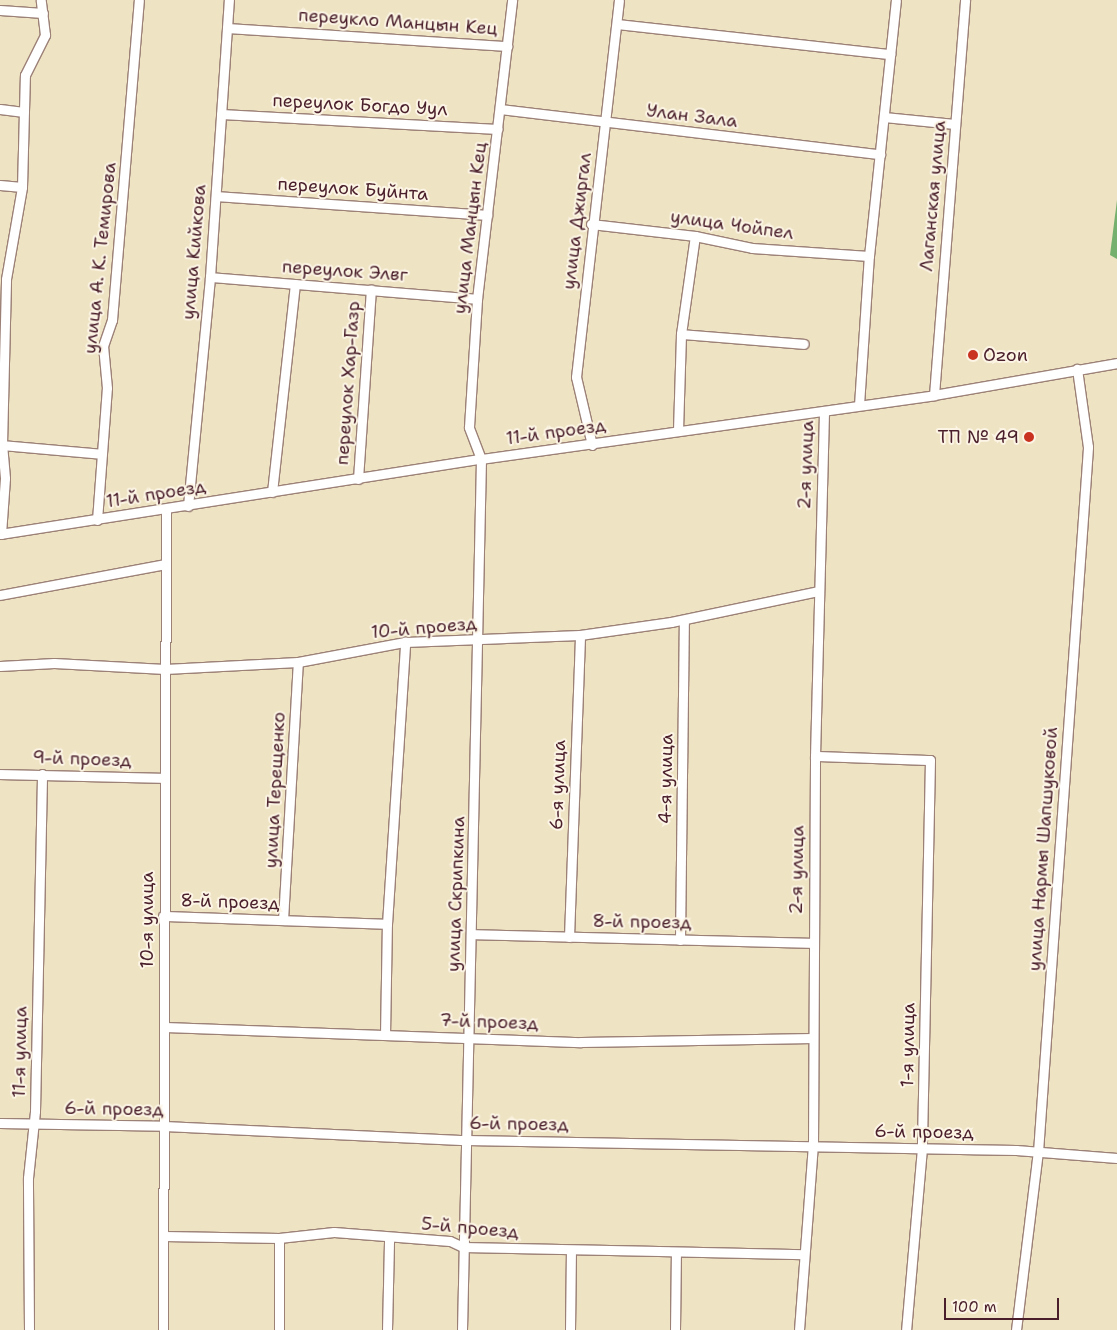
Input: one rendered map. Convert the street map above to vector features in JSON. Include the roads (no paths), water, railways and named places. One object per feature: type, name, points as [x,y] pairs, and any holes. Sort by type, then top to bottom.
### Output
[{"type":"street","points":[[1,534],[5,478],[2,445],[4,269],[22,187],[25,74],[45,35],[41,0]]},
{"type":"street","name":"улица А. К. Темирова","points":[[97,520],[107,388],[103,346],[112,320],[139,0]]},
{"type":"street","name":"улица Кийкова","points":[[188,506],[210,277],[228,0]]},
{"type":"street","name":"улица Манцын Кец","points":[[481,459],[469,427],[477,299],[512,0]]},
{"type":"street","name":"улица Джиргал","points":[[592,445],[576,377],[591,224],[606,122],[619,0]]},
{"type":"street","points":[[859,405],[869,256],[896,0]]},
{"type":"street","name":"Лаганская улица","points":[[934,395],[965,0]]},
{"type":"street","points":[[0,10],[43,13]]},
{"type":"street","points":[[616,24],[890,54]]},
{"type":"street","name":"переукло Манцын Кец","points":[[227,28],[507,46]]},
{"type":"street","points":[[0,109],[24,112]]},
{"type":"street","name":"Улан Зала","points":[[500,109],[880,154]]},
{"type":"street","name":"переулок Богдо Уул","points":[[221,114],[498,129]]},
{"type":"street","points":[[884,117],[955,124]]},
{"type":"street","points":[[0,185],[22,187]]},
{"type":"street","name":"переулок Буйнта","points":[[216,196],[487,215]]},
{"type":"street","name":"улица Чойпел","points":[[591,224],[695,236],[752,248],[869,256]]},
{"type":"street","points":[[678,430],[681,334],[695,236]]},
{"type":"street","name":"переулок Элвг","points":[[210,277],[477,299]]},
{"type":"street","points":[[272,492],[295,284]]},
{"type":"street","name":"переулок Хар-Газр","points":[[358,479],[371,289]]},
{"type":"street","points":[[681,334],[804,344]]},
{"type":"street","name":"11-й проезд","points":[[1,534],[481,459],[592,445],[678,430],[934,395],[1117,363]]},
{"type":"street","name":"улица Нармы Шапшуковой","points":[[1016,1330],[1038,1152],[1088,447],[1077,369]]},
{"type":"street","name":"2-я улица","points":[[799,1330],[812,1145],[812,943],[815,756],[824,411]]},
{"type":"street","points":[[2,445],[102,454]]},
{"type":"street","name":"улица Скрипкина","points":[[462,1330],[468,1038],[480,639],[481,459]]},
{"type":"street","name":"10-я улица","points":[[163,1330],[165,1027],[163,916],[166,509]]},
{"type":"street","points":[[0,595],[166,564]]},
{"type":"street","name":"10-й проезд","points":[[0,666],[54,663],[165,669],[298,662],[405,642],[580,635],[684,620],[818,591]]},
{"type":"street","name":"4-я улица","points":[[680,940],[684,620]]},
{"type":"street","name":"6-я улица","points":[[569,937],[580,635]]},
{"type":"street","points":[[385,1035],[386,924],[405,642]]},
{"type":"street","name":"улица Терещенко","points":[[283,920],[298,662]]},
{"type":"street","name":"1-я улица","points":[[815,756],[930,760],[922,1148],[906,1330]]},
{"type":"street","name":"9-й проезд","points":[[0,774],[164,778]]},
{"type":"street","name":"11-я улица","points":[[29,1330],[28,1178],[33,1123],[42,774]]},
{"type":"street","name":"8-й проезд","points":[[163,916],[386,924]]},
{"type":"street","name":"8-й проезд","points":[[471,934],[812,943]]},
{"type":"street","name":"7-й проезд","points":[[165,1027],[580,1042],[812,1038]]},
{"type":"street","name":"6-й проезд","points":[[0,1123],[164,1126],[466,1140],[922,1148],[1038,1152],[1117,1158]]},
{"type":"street","name":"5-й проезд","points":[[164,1236],[279,1238],[334,1232],[389,1239],[450,1242],[463,1247],[676,1253],[804,1254]]},
{"type":"street","points":[[279,1238],[279,1330]]},
{"type":"street","points":[[387,1330],[389,1239]]},
{"type":"street","points":[[570,1330],[571,1250]]},
{"type":"street","points":[[675,1330],[676,1253]]},
{"type":"place","name":"Ozon","points":[[973,355]]},
{"type":"place","name":"ТП № 49","points":[[1029,437]]}]
